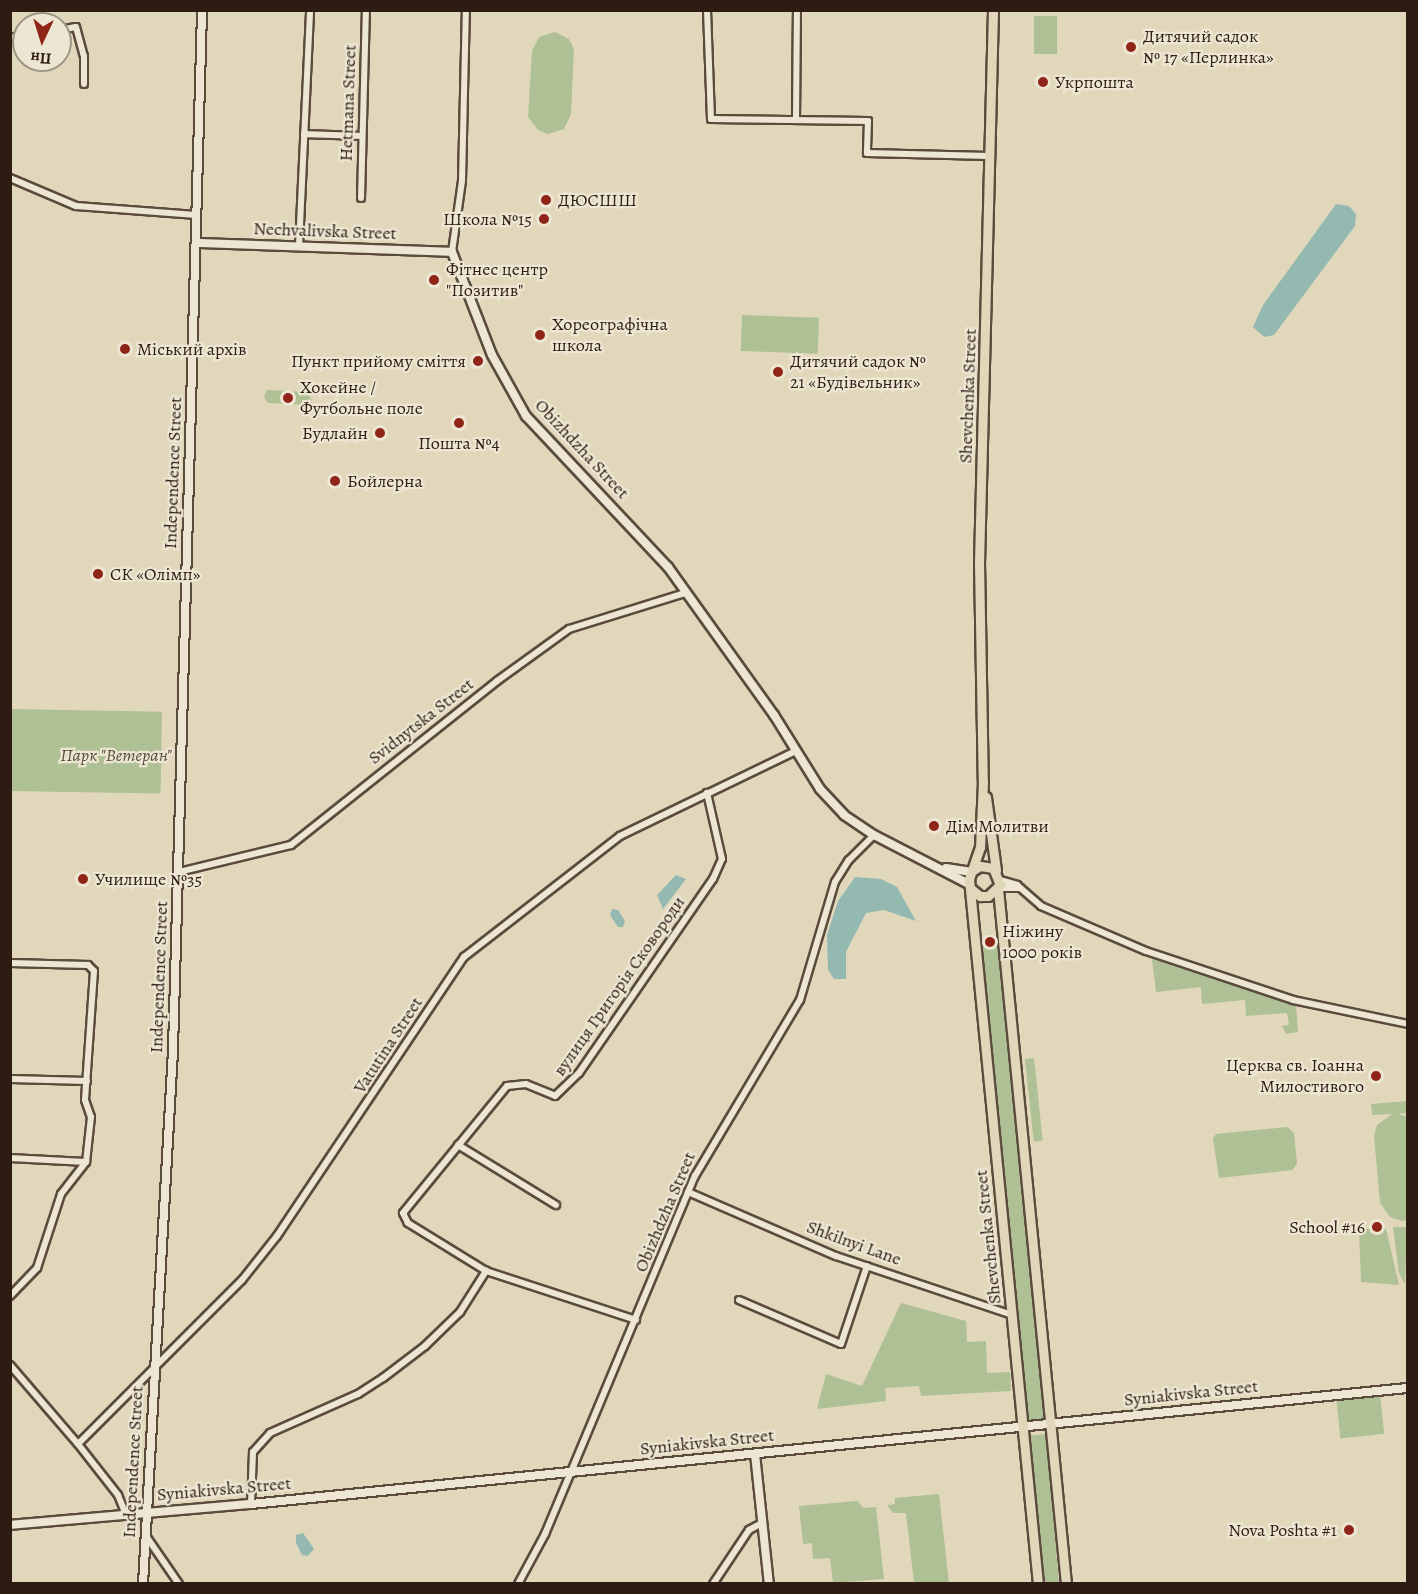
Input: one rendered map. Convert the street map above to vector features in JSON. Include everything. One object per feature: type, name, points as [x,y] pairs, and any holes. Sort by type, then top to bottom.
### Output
[{"type":"main road","name":"Shevchenka Street","points":[[993,10],[979,562],[983,782],[980,847],[970,886],[1038,1584]]},
{"type":"main road","name":"Shevchenka Street","points":[[983,782],[998,882],[1066,1584]]},
{"type":"main road","points":[[970,886],[984,897],[998,882],[984,865],[972,871]]},
{"type":"street","name":"Independence Street","points":[[143,1584],[179,872],[202,10]]},
{"type":"street","points":[[299,246],[310,10]]},
{"type":"street","name":"Hetmana Street","points":[[361,198],[366,10]]},
{"type":"street","name":"Obizhdzha Street","points":[[466,10],[462,181],[452,252],[483,333],[512,394],[526,416],[638,532],[685,592],[774,715],[830,801],[874,835],[943,867],[970,886]]},
{"type":"street","points":[[707,10],[711,119],[868,121],[867,153],[989,156]]},
{"type":"street","points":[[796,119],[797,10]]},
{"type":"street","points":[[72,28],[76,27],[84,56],[84,84]]},
{"type":"street","points":[[304,134],[361,136]]},
{"type":"street","points":[[10,178],[76,206],[197,215]]},
{"type":"street","name":"Nechvalivska Street","points":[[197,243],[452,252]]},
{"type":"street","name":"Svidnytska Street","points":[[179,872],[291,845],[497,681],[569,629],[685,592]]},
{"type":"street","name":"Vatutina Street","points":[[78,1444],[242,1280],[277,1236],[464,957],[620,836],[796,751]]},
{"type":"street","name":"вулиця Григорія Сковороди","points":[[486,1271],[404,1219],[403,1214],[430,1176],[507,1086],[526,1084],[555,1096],[568,1088],[594,1053],[713,879],[722,859],[707,793]]},
{"type":"street","name":"Obizhdzha Street","points":[[518,1584],[571,1472],[688,1192],[795,1012],[835,882],[849,860],[874,835]]},
{"type":"street","name":"Obizhdzha Street","points":[[943,867],[972,871]]},
{"type":"street","points":[[998,882],[1020,888],[1041,906],[1146,951],[1293,1000],[1407,1024]]},
{"type":"street","points":[[10,963],[88,965],[94,971],[85,1100],[91,1117],[86,1162],[61,1194],[37,1268],[10,1296]]},
{"type":"street","points":[[11,1079],[87,1082]]},
{"type":"street","points":[[458,1144],[556,1205]]},
{"type":"street","points":[[10,1158],[86,1162]]},
{"type":"street","name":"Shkilnyi Lane","points":[[688,1192],[867,1266],[1013,1315]]},
{"type":"street","points":[[739,1300],[841,1344],[867,1266]]},
{"type":"street","points":[[251,1504],[253,1452],[270,1433],[358,1394],[383,1378],[425,1346],[460,1312],[486,1271],[636,1320]]},
{"type":"street","points":[[10,1365],[78,1444],[118,1495],[126,1515]]},
{"type":"street","name":"Syniakivska Street","points":[[10,1525],[251,1504],[1407,1388]]},
{"type":"street","points":[[755,1454],[769,1584]]},
{"type":"street","points":[[713,1584],[749,1530],[762,1523]]},
{"type":"street","points":[[146,1536],[179,1584]]},
{"type":"green space","points":[[1034,16],[1057,16],[1057,54],[1034,54]]},
{"type":"green space","points":[[555,32],[569,39],[574,49],[571,114],[564,129],[548,134],[538,130],[528,117],[532,51],[539,37]]},
{"type":"green space","points":[[742,315],[819,318],[818,354],[741,351]]},
{"type":"green space","name":"Хокейне / Футбольне поле","points":[[267,390],[306,392],[312,400],[307,405],[268,403],[264,397]]},
{"type":"green space","name":"Парк \"Ветеран\"","points":[[11,709],[162,712],[161,794],[10,791]]},
{"type":"green space","points":[[989,933],[1000,939],[1044,1420],[1025,1422],[982,941]]},
{"type":"green space","points":[[1152,959],[1296,1006],[1298,1032],[1286,1034],[1282,1026],[1289,1025],[1287,1013],[1246,1016],[1245,1000],[1202,1004],[1201,987],[1156,992]]},
{"type":"green space","points":[[1034,1058],[1043,1141],[1034,1141],[1025,1059]]},
{"type":"green space","points":[[1407,1101],[1407,1113],[1398,1114],[1408,1117],[1407,1220],[1402,1221],[1390,1217],[1380,1203],[1374,1136],[1377,1125],[1392,1114],[1372,1115],[1371,1104]]},
{"type":"green space","points":[[1287,1127],[1294,1133],[1297,1164],[1292,1170],[1219,1178],[1213,1139],[1216,1134]]},
{"type":"green space","points":[[1393,1227],[1407,1227],[1405,1284],[1399,1273]]},
{"type":"green space","points":[[1359,1229],[1386,1229],[1399,1285],[1361,1282]]},
{"type":"green space","points":[[901,1303],[966,1321],[967,1342],[986,1341],[987,1373],[1010,1372],[1011,1391],[921,1396],[919,1386],[885,1388],[886,1401],[817,1409],[826,1374],[862,1386]]},
{"type":"green space","points":[[1380,1394],[1384,1434],[1340,1438],[1336,1399]]},
{"type":"green space","points":[[1046,1434],[1059,1583],[1040,1584],[1027,1436]]},
{"type":"green space","points":[[939,1494],[949,1583],[914,1583],[906,1513],[893,1513],[887,1505],[895,1504],[895,1498]]},
{"type":"green space","points":[[857,1501],[864,1508],[876,1507],[884,1579],[833,1583],[830,1558],[813,1559],[812,1543],[803,1544],[799,1506]]},
{"type":"water","points":[[1336,204],[1349,206],[1356,214],[1355,226],[1274,335],[1264,337],[1253,327],[1263,305]]},
{"type":"water","points":[[676,875],[686,879],[663,909],[657,895]]},
{"type":"water","points":[[855,877],[881,879],[897,887],[916,921],[884,910],[866,913],[846,952],[846,979],[834,979],[828,970],[827,935],[838,901]]},
{"type":"water","points":[[612,909],[618,910],[625,921],[623,927],[618,927],[610,915]]},
{"type":"water","points":[[303,1533],[314,1549],[308,1556],[302,1555],[296,1543],[296,1535]]},
{"type":"place","name":"Дитячий садок № 17 «Перлинка»","points":[[1131,47]]},
{"type":"place","name":"Укрпошта","points":[[1043,82]]},
{"type":"place","name":"ДЮСШШ","points":[[546,200]]},
{"type":"place","name":"Школа №15","points":[[544,219]]},
{"type":"place","name":"Фітнес центр \"Позитив\"","points":[[434,280]]},
{"type":"place","name":"Хореографічна школа","points":[[540,335]]},
{"type":"place","name":"Міський архів","points":[[125,349]]},
{"type":"place","name":"Пункт прийому сміття","points":[[478,361]]},
{"type":"place","name":"Дитячий садок № 21 «Будівельник»","points":[[778,372]]},
{"type":"place","name":"Хокейне / Футбольне поле","points":[[288,398]]},
{"type":"place","name":"Пошта №4","points":[[459,423]]},
{"type":"place","name":"Будлайн","points":[[380,433]]},
{"type":"place","name":"Бойлерна","points":[[335,481]]},
{"type":"place","name":"СК «Олімп»","points":[[98,574]]},
{"type":"place","name":"Дім Молитви","points":[[934,826]]},
{"type":"place","name":"Училище №35","points":[[83,879]]},
{"type":"place","name":"Ніжину 1000 років","points":[[990,942]]},
{"type":"place","name":"Церква св. Іоанна Милостивого","points":[[1376,1076]]},
{"type":"place","name":"School #16","points":[[1377,1227]]},
{"type":"place","name":"Nova Poshta #1","points":[[1349,1530]]}]
